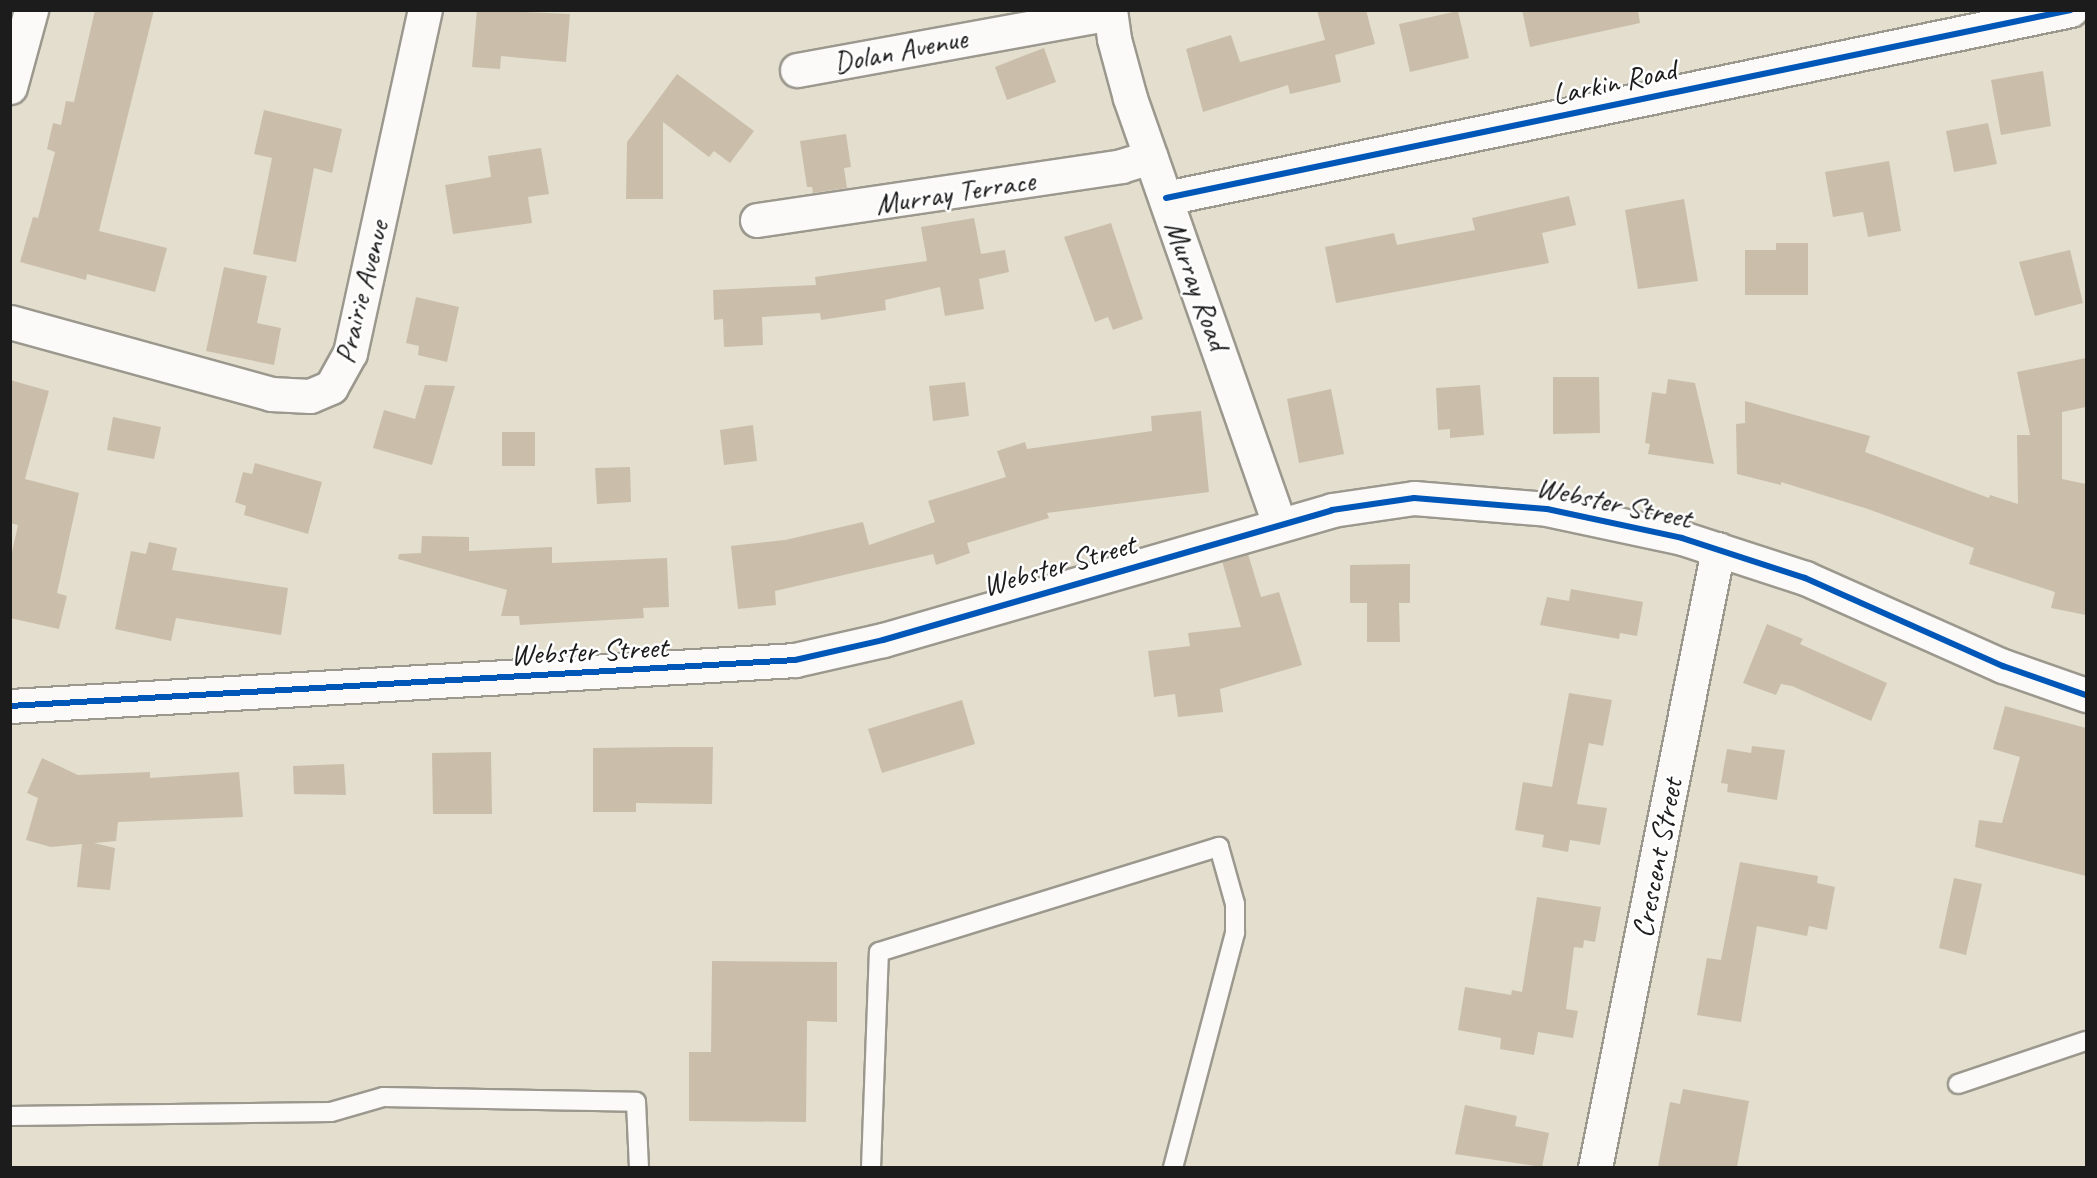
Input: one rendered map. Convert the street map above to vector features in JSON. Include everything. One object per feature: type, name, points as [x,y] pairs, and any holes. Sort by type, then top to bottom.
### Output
[{"type":"street","points":[[10,87],[31,10]]},
{"type":"street","name":"Prairie Avenue","points":[[10,322],[271,394],[310,396],[331,387],[339,378],[350,353],[425,10]]},
{"type":"street","name":"Larkin Road","points":[[1166,198],[2071,10]]},
{"type":"street","name":"Murray Road","points":[[1110,12],[1121,69],[1279,524]]},
{"type":"street","name":"Dolan Avenue","points":[[797,70],[1110,12]]},
{"type":"street","name":"Murray Terrace","points":[[757,220],[1121,166],[1151,157]]},
{"type":"street","name":"Webster Street","points":[[10,706],[795,660],[883,640],[1279,524],[1377,501],[1456,499],[1601,518],[1718,549],[1805,578],[2003,666],[2086,696]]},
{"type":"street","name":"Crescent Street","points":[[1595,1167],[1718,549]]},
{"type":"lane","points":[[871,1167],[879,952],[1219,847],[1235,904],[1235,933],[1173,1167]]},
{"type":"lane","points":[[1958,1084],[2086,1041]]},
{"type":"lane","points":[[10,1116],[331,1112],[383,1097],[636,1102],[639,1167]]},
{"type":"building","points":[[95,10],[154,10],[99,231],[167,248],[155,292],[87,274],[86,280],[20,262],[33,217],[38,218],[55,152],[47,149],[53,123],[61,125],[66,101],[74,102]]},
{"type":"building","points":[[477,10],[570,14],[566,62],[501,56],[500,69],[472,67]]},
{"type":"building","points":[[1317,10],[1366,10],[1375,44],[1335,55],[1341,82],[1290,94],[1288,85],[1203,112],[1186,49],[1231,35],[1240,62],[1325,40]]},
{"type":"building","points":[[1522,10],[1638,10],[1640,23],[1530,47]]},
{"type":"building","points":[[1458,11],[1469,58],[1410,72],[1399,24]]},
{"type":"building","points":[[1044,48],[1056,82],[1007,100],[995,67]]},
{"type":"building","points":[[2043,71],[2051,126],[2001,135],[1991,80]]},
{"type":"building","points":[[677,74],[754,131],[730,163],[714,151],[709,157],[663,122],[663,199],[626,199],[627,142]]},
{"type":"building","points":[[264,110],[342,129],[332,173],[314,168],[296,262],[253,254],[272,158],[254,154]]},
{"type":"building","points":[[1988,123],[1997,164],[1954,172],[1946,131]]},
{"type":"building","points":[[846,134],[851,167],[844,168],[847,188],[813,193],[812,187],[807,187],[800,141]]},
{"type":"building","points":[[541,148],[549,194],[528,197],[532,223],[453,234],[445,185],[491,177],[488,156]]},
{"type":"building","points":[[1889,161],[1901,231],[1868,237],[1863,212],[1833,217],[1825,172]]},
{"type":"building","points":[[1569,196],[1576,225],[1542,233],[1549,263],[1336,303],[1325,247],[1394,233],[1397,245],[1475,230],[1472,218]]},
{"type":"building","points":[[1684,199],[1698,281],[1638,289],[1625,210]]},
{"type":"building","points":[[974,218],[981,254],[1005,250],[1009,272],[979,279],[984,309],[945,316],[940,287],[885,300],[886,310],[821,320],[820,313],[762,317],[763,345],[724,347],[723,319],[714,320],[713,290],[816,285],[815,277],[927,261],[921,227]]},
{"type":"building","points":[[1111,223],[1143,319],[1113,330],[1108,317],[1095,322],[1064,237]]},
{"type":"building","points":[[1776,243],[1808,243],[1808,295],[1745,295],[1745,250],[1776,250]]},
{"type":"building","points":[[2070,250],[2083,303],[2035,316],[2019,262]]},
{"type":"building","points":[[224,267],[267,276],[257,323],[281,328],[274,365],[206,351]]},
{"type":"building","points":[[416,297],[459,307],[447,362],[418,355],[419,346],[406,343]]},
{"type":"building","points":[[2086,358],[2086,407],[2062,412],[2062,479],[2086,484],[2086,615],[2051,608],[2055,592],[1969,564],[1974,548],[1868,509],[1781,482],[1781,485],[1737,474],[1736,424],[1745,423],[1745,401],[1870,436],[1865,452],[1989,498],[1990,495],[2018,504],[2017,435],[2030,435],[2017,372]]},
{"type":"building","points":[[1553,377],[1599,377],[1600,433],[1553,434]]},
{"type":"building","points":[[1668,379],[1695,383],[1714,464],[1648,454],[1650,444],[1645,443],[1652,392],[1666,394]]},
{"type":"building","points":[[10,380],[49,391],[25,479],[79,493],[57,593],[67,596],[59,629],[10,618],[10,561],[18,525],[10,523]]},
{"type":"building","points":[[965,382],[969,416],[933,421],[929,386]]},
{"type":"building","points":[[425,385],[455,386],[432,465],[373,448],[384,410],[415,419]]},
{"type":"building","points":[[1480,385],[1484,435],[1450,438],[1450,429],[1438,430],[1436,388]]},
{"type":"building","points":[[1331,389],[1344,454],[1299,463],[1287,399]]},
{"type":"building","points":[[1201,411],[1209,492],[1047,513],[1049,518],[967,543],[970,553],[936,565],[933,554],[775,591],[776,605],[738,609],[731,546],[785,540],[863,522],[869,545],[935,522],[928,501],[1006,477],[997,451],[1025,442],[1027,449],[1152,431],[1151,416]]},
{"type":"building","points":[[113,417],[161,427],[154,459],[107,450]]},
{"type":"building","points":[[753,425],[757,461],[724,465],[720,430]]},
{"type":"building","points":[[502,432],[535,432],[535,466],[502,466]]},
{"type":"building","points":[[255,463],[322,482],[308,534],[244,515],[246,506],[235,502],[243,472],[252,474]]},
{"type":"building","points":[[630,467],[631,502],[597,504],[595,468]]},
{"type":"building","points":[[422,536],[469,537],[469,551],[552,547],[552,563],[667,558],[669,607],[643,608],[644,618],[520,625],[519,616],[501,616],[507,590],[398,559],[399,554],[421,553]]},
{"type":"building","points":[[149,542],[177,548],[172,570],[288,588],[281,635],[176,618],[171,641],[115,629],[131,551],[146,554]]},
{"type":"building","points":[[1248,554],[1261,597],[1279,592],[1302,665],[1220,689],[1223,712],[1178,717],[1175,694],[1154,697],[1148,651],[1190,646],[1188,633],[1241,627],[1222,561]]},
{"type":"building","points":[[1410,564],[1410,603],[1399,603],[1400,642],[1367,642],[1367,603],[1350,603],[1350,565]]},
{"type":"building","points":[[1571,589],[1643,602],[1637,636],[1620,633],[1619,639],[1540,625],[1547,597],[1569,601]]},
{"type":"building","points":[[1767,624],[1803,639],[1800,644],[1887,683],[1871,721],[1792,686],[1781,684],[1776,695],[1743,683]]},
{"type":"building","points":[[1569,693],[1612,700],[1603,746],[1589,743],[1577,804],[1607,808],[1600,845],[1570,840],[1568,852],[1542,847],[1544,835],[1515,830],[1523,782],[1552,787]]},
{"type":"building","points":[[962,700],[975,744],[882,773],[868,729]]},
{"type":"building","points":[[2005,706],[2086,728],[2086,876],[1975,847],[1979,820],[2002,823],[2020,757],[1993,749]]},
{"type":"building","points":[[1752,746],[1785,750],[1777,800],[1727,792],[1728,784],[1721,783],[1727,749],[1751,753]]},
{"type":"building","points":[[713,747],[712,804],[636,803],[636,812],[593,812],[593,748]]},
{"type":"building","points":[[491,752],[492,814],[433,814],[432,753]]},
{"type":"building","points":[[42,758],[78,775],[150,772],[150,778],[239,772],[243,817],[118,822],[116,841],[94,843],[115,848],[110,890],[77,887],[82,844],[51,847],[26,840],[38,798],[27,793]]},
{"type":"building","points":[[344,764],[346,795],[294,794],[293,766]]},
{"type":"building","points":[[1740,862],[1818,876],[1817,883],[1835,887],[1827,930],[1809,926],[1807,936],[1757,926],[1741,1022],[1697,1015],[1707,958],[1721,960]]},
{"type":"building","points":[[1954,878],[1982,884],[1966,955],[1939,948]]},
{"type":"building","points":[[1537,897],[1601,907],[1595,942],[1584,940],[1583,948],[1574,947],[1566,1009],[1578,1011],[1573,1038],[1538,1032],[1534,1055],[1500,1049],[1501,1038],[1458,1030],[1465,987],[1511,995],[1512,990],[1522,992]]},
{"type":"building","points":[[712,961],[837,962],[837,1022],[807,1021],[806,1122],[689,1121],[689,1052],[711,1052]]},
{"type":"building","points":[[1683,1089],[1749,1101],[1737,1167],[1658,1167],[1670,1102],[1680,1104]]},
{"type":"building","points":[[1465,1105],[1517,1116],[1515,1126],[1549,1133],[1542,1167],[1455,1154]]},
{"type":"cycle path","points":[[1166,198],[2071,10]]},
{"type":"cycle path","points":[[10,706],[795,660],[883,640],[1332,510],[1414,498],[1547,509],[1682,538],[1805,578],[2003,666],[2086,695]]}]
